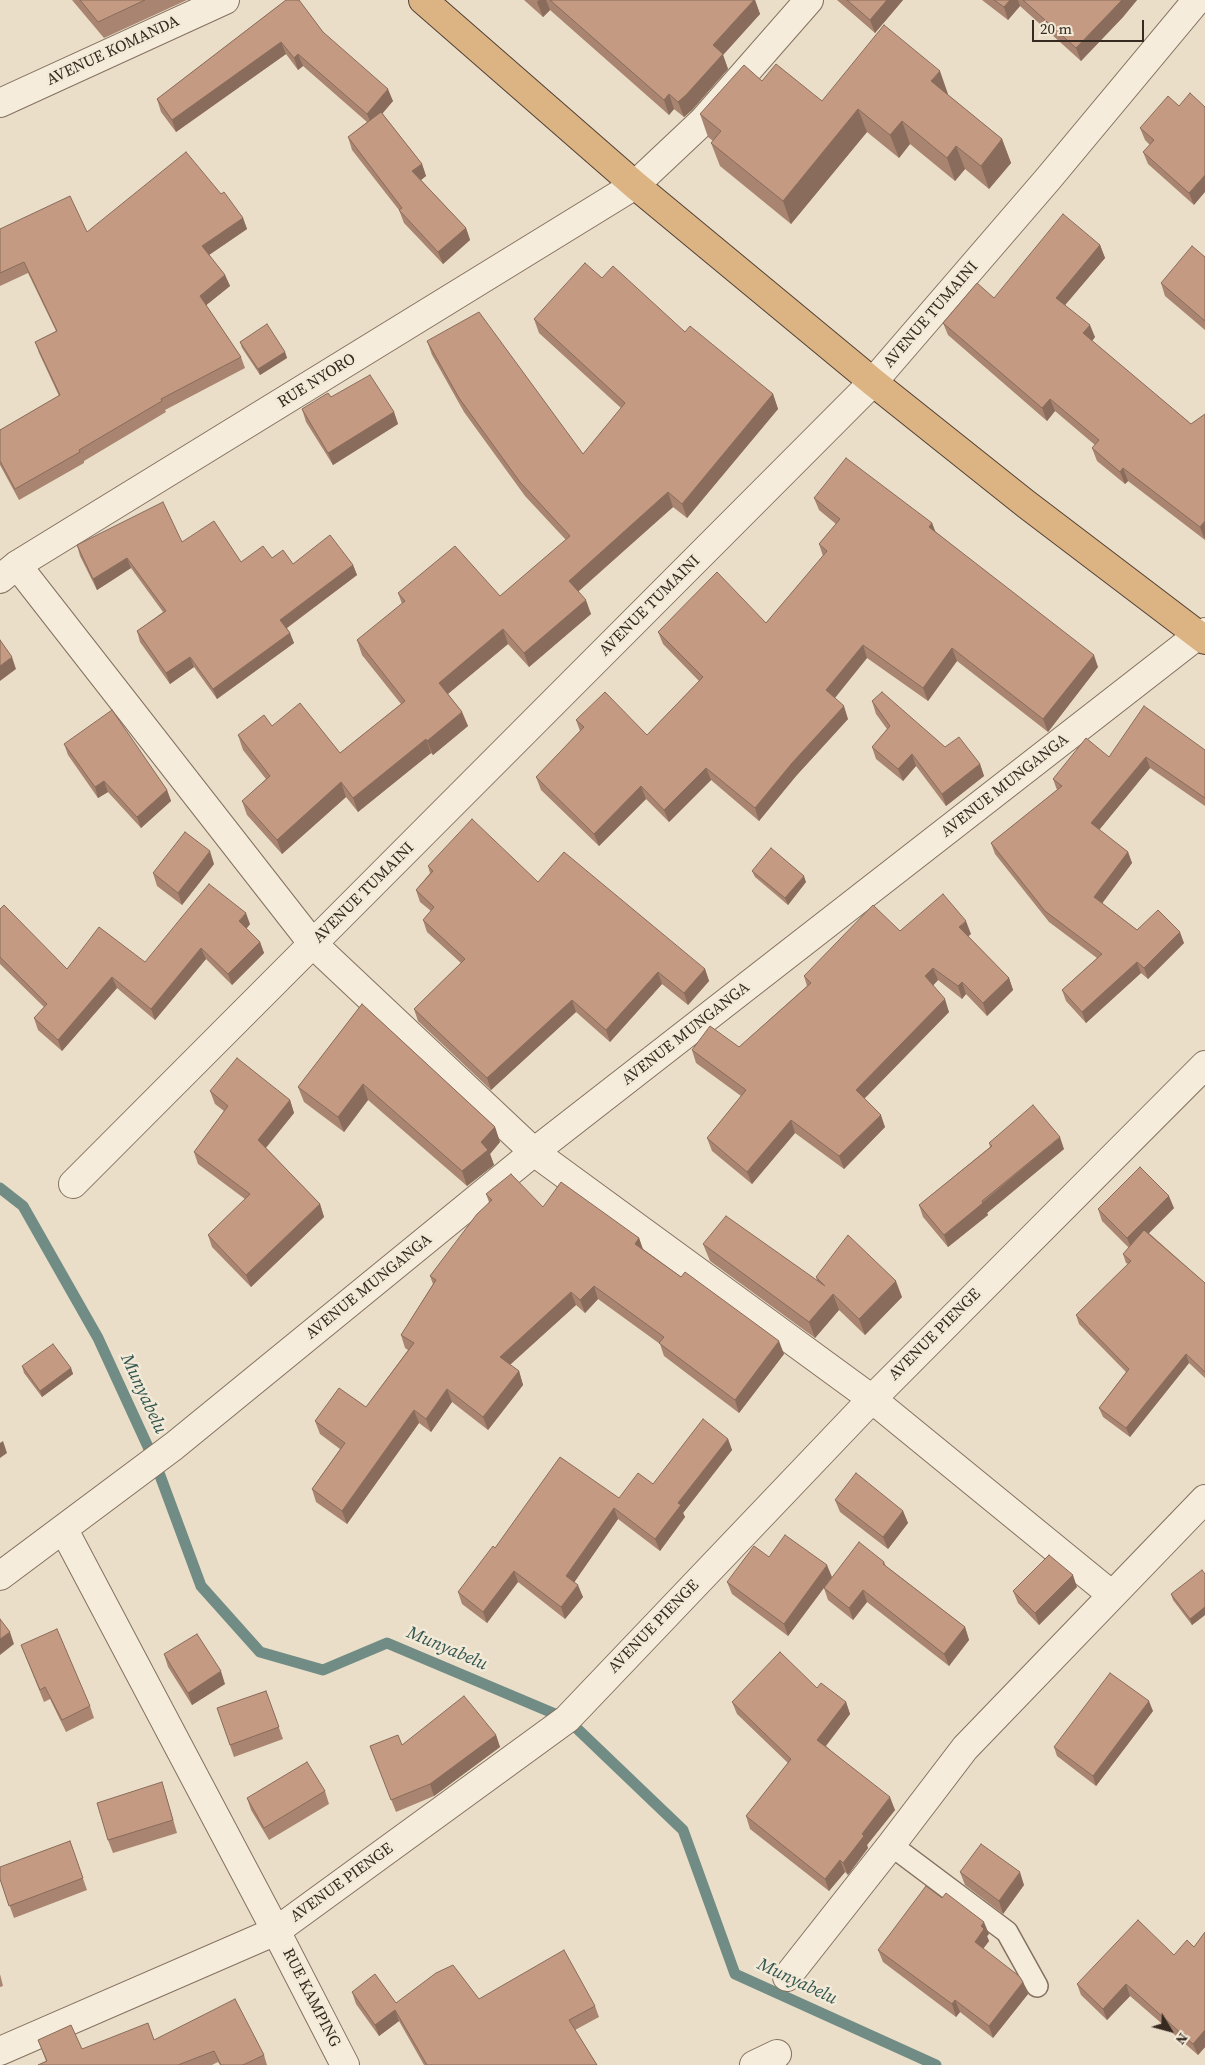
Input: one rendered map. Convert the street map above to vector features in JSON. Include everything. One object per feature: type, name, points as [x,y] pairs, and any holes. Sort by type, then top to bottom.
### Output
[{"type":"highway","points":[[423,0],[635,185],[873,382],[1018,498],[1203,636]]},
{"type":"street","name":"AVENUE KOMANDA","points":[[0,103],[225,0]]},
{"type":"street","name":"RUE NYORO","points":[[5,574],[635,185],[703,121],[808,0]]},
{"type":"street","name":"AVENUE TUMAINI","points":[[73,1184],[873,382],[1048,178],[1197,0]]},
{"type":"street","points":[[5,574],[313,944],[534,1152],[872,1399],[1112,1596]]},
{"type":"street","name":"AVENUE MUNGANGA","points":[[64,1530],[174,1446],[534,1152],[1203,636]]},
{"type":"street","name":"AVENUE PIENGE","points":[[0,2051],[276,1931],[567,1719],[872,1399],[1205,1065]]},
{"type":"street","points":[[787,1977],[965,1748],[1205,1499]]},
{"type":"street","points":[[0,1576],[64,1530]]},
{"type":"street","name":"RUE KAMPING","points":[[64,1530],[345,2065]]},
{"type":"lane","points":[[891,1845],[1007,1932],[1037,1986]]},
{"type":"building","points":[[80,0],[145,0],[98,22]]},
{"type":"building","points":[[286,0],[299,0],[323,32],[388,89],[367,114],[298,54],[294,58],[281,42],[172,120],[157,99]]},
{"type":"building","points":[[550,0],[754,0],[713,45],[723,54],[678,102],[669,94],[664,100]]},
{"type":"building","points":[[847,0],[887,0],[870,20]]},
{"type":"building","points":[[994,0],[1010,0],[1004,7]]},
{"type":"building","points":[[1023,0],[1122,0],[1076,48]]},
{"type":"building","points":[[884,25],[940,71],[931,81],[1002,139],[981,166],[956,146],[947,158],[902,121],[890,135],[858,109],[783,201],[711,143],[721,131],[700,114],[744,65],[762,81],[776,64],[822,101]]},
{"type":"building","points":[[1190,93],[1205,107],[1205,175],[1189,193],[1143,152],[1154,140],[1140,128],[1168,96],[1179,106]]},
{"type":"building","points":[[381,112],[422,164],[412,171],[466,228],[438,252],[399,210],[402,208],[348,137]]},
{"type":"building","points":[[186,152],[221,194],[224,192],[243,218],[202,246],[225,275],[200,296],[241,357],[161,399],[162,401],[79,450],[80,452],[15,489],[0,461],[0,430],[60,395],[35,342],[57,331],[24,262],[0,273],[0,229],[70,196],[87,232]]},
{"type":"building","points":[[1063,214],[1100,245],[1056,298],[1090,325],[1083,333],[1191,424],[1205,414],[1205,521],[1200,527],[1123,468],[1120,472],[1092,448],[1099,440],[1050,399],[1042,408],[943,323],[977,283],[994,298]]},
{"type":"building","points":[[1192,246],[1205,257],[1205,321],[1161,283]]},
{"type":"building","points":[[585,263],[602,278],[613,266],[685,332],[690,326],[773,394],[682,504],[668,492],[569,581],[586,600],[524,653],[503,629],[439,683],[462,712],[353,798],[341,782],[277,840],[242,801],[270,776],[238,735],[264,715],[272,726],[300,703],[340,753],[405,701],[357,640],[405,601],[398,593],[455,546],[500,596],[570,536],[520,482],[459,398],[427,341],[479,312],[583,454],[625,403],[534,319]]},
{"type":"building","points":[[267,324],[285,352],[258,369],[240,342]]},
{"type":"building","points":[[370,375],[394,412],[328,453],[302,409],[328,393],[331,397]]},
{"type":"building","points":[[846,458],[932,523],[929,527],[1094,655],[1043,719],[952,648],[923,688],[863,645],[826,690],[844,706],[792,763],[755,808],[706,768],[664,810],[641,786],[594,834],[536,777],[584,727],[576,720],[605,692],[647,735],[703,677],[658,632],[717,572],[766,623],[827,551],[819,544],[840,519],[814,498]]},
{"type":"building","points":[[163,502],[182,542],[214,521],[241,562],[263,546],[272,558],[283,550],[293,564],[330,535],[353,565],[280,620],[290,633],[213,689],[190,657],[166,673],[137,631],[166,611],[127,558],[93,579],[77,545]]},
{"type":"building","points":[[0,640],[12,657],[0,666]]},
{"type":"building","points":[[882,692],[945,747],[959,737],[980,764],[942,794],[912,754],[898,769],[872,747],[890,726],[872,701]]},
{"type":"building","points":[[1144,706],[1205,750],[1205,798],[1146,757],[1091,823],[1128,852],[1094,897],[1137,930],[1158,910],[1180,932],[1144,968],[1137,962],[1082,1012],[1062,990],[1102,954],[1045,911],[991,843],[1062,786],[1053,779],[1086,738],[1109,757]]},
{"type":"building","points":[[112,710],[167,790],[137,817],[104,781],[95,787],[64,744]]},
{"type":"building","points":[[472,819],[538,882],[564,852],[705,969],[684,993],[658,972],[606,1030],[572,1000],[487,1078],[414,1009],[465,959],[423,920],[434,907],[416,890],[433,871],[428,866]]},
{"type":"building","points":[[185,832],[210,851],[178,893],[153,873]]},
{"type":"building","points":[[771,848],[804,876],[785,898],[752,871]]},
{"type":"building","points":[[209,884],[246,913],[239,921],[260,942],[228,974],[201,948],[151,1009],[112,977],[58,1040],[34,1018],[47,1004],[0,957],[0,909],[4,905],[67,969],[99,927],[145,962]]},
{"type":"building","points":[[943,894],[966,921],[959,927],[1009,978],[983,1003],[962,982],[958,986],[933,968],[925,976],[945,999],[856,1090],[881,1115],[839,1156],[791,1120],[747,1172],[707,1138],[746,1090],[692,1050],[710,1026],[739,1047],[811,983],[804,976],[873,905],[900,931]]},
{"type":"building","points":[[362,1004],[495,1127],[481,1142],[488,1150],[462,1171],[363,1084],[338,1117],[298,1087]]},
{"type":"building","points":[[237,1058],[290,1100],[258,1140],[320,1204],[246,1275],[208,1235],[250,1194],[194,1152],[228,1106],[210,1091]]},
{"type":"building","points":[[1033,1105],[1060,1137],[944,1235],[919,1205],[992,1146],[989,1143]]},
{"type":"building","points":[[1140,1167],[1169,1196],[1127,1238],[1098,1209]]},
{"type":"building","points":[[511,1174],[543,1207],[561,1182],[639,1238],[635,1244],[681,1277],[685,1272],[779,1341],[735,1400],[659,1343],[664,1337],[594,1286],[580,1300],[571,1292],[500,1357],[519,1371],[483,1417],[447,1389],[426,1419],[414,1410],[342,1511],[312,1489],[345,1443],[315,1421],[339,1388],[366,1407],[414,1343],[401,1335],[436,1280],[430,1276],[477,1214],[492,1200],[486,1194]]},
{"type":"building","points":[[726,1216],[825,1286],[816,1277],[848,1235],[896,1281],[859,1319],[833,1294],[809,1322],[703,1244]]},
{"type":"building","points":[[1144,1230],[1205,1283],[1205,1372],[1186,1354],[1126,1428],[1099,1408],[1129,1369],[1076,1315],[1131,1261],[1123,1254]]},
{"type":"building","points":[[53,1344],[71,1368],[40,1391],[22,1366]]},
{"type":"building","points":[[703,1419],[728,1439],[678,1503],[681,1505],[655,1539],[614,1508],[566,1576],[578,1585],[561,1607],[514,1571],[483,1612],[458,1592],[493,1546],[495,1548],[560,1457],[619,1498],[638,1473],[653,1484]]},
{"type":"building","points":[[856,1473],[903,1511],[883,1537],[835,1500]]},
{"type":"building","points":[[785,1535],[827,1565],[784,1624],[727,1582],[754,1546],[769,1557]]},
{"type":"building","points":[[859,1542],[884,1562],[883,1564],[965,1627],[944,1654],[863,1590],[849,1608],[824,1588]]},
{"type":"building","points":[[1049,1555],[1073,1575],[1035,1613],[1013,1591]]},
{"type":"building","points":[[1202,1570],[1205,1574],[1205,1607],[1190,1619],[1171,1594]]},
{"type":"building","points":[[0,1619],[10,1632],[0,1639]]},
{"type":"building","points":[[57,1629],[90,1706],[62,1720],[45,1687],[40,1690],[21,1645]]},
{"type":"building","points":[[197,1634],[221,1671],[188,1693],[164,1654]]},
{"type":"building","points":[[780,1652],[817,1688],[821,1683],[846,1702],[817,1740],[890,1797],[843,1863],[840,1860],[825,1879],[746,1816],[791,1759],[732,1702]]},
{"type":"building","points":[[1110,1673],[1149,1701],[1093,1776],[1054,1747]]},
{"type":"building","points":[[266,1691],[279,1727],[230,1745],[217,1708]]},
{"type":"building","points":[[464,1696],[496,1735],[430,1784],[391,1800],[370,1746],[398,1735],[402,1745]]},
{"type":"building","points":[[307,1762],[325,1791],[264,1828],[247,1798]]},
{"type":"building","points":[[162,1782],[173,1820],[108,1840],[97,1803]]},
{"type":"building","points":[[70,1841],[83,1878],[9,1906],[0,1879],[0,1867]]},
{"type":"building","points":[[981,1844],[1020,1872],[999,1901],[960,1872]]},
{"type":"building","points":[[926,1886],[942,1898],[946,1893],[984,1922],[981,1926],[984,1929],[975,1942],[1019,1976],[1023,1982],[989,2026],[955,2000],[952,2004],[878,1950]]},
{"type":"building","points":[[1138,1920],[1174,1955],[1187,1940],[1194,1947],[1205,1932],[1205,2030],[1193,2044],[1126,1984],[1103,2009],[1077,1984]]},
{"type":"building","points":[[564,1950],[595,2006],[569,2020],[597,2065],[427,2065],[395,2010],[375,2025],[352,1992],[375,1974],[396,2003],[436,1973],[453,1965],[479,1999]]},
{"type":"building","points":[[235,1999],[264,2055],[243,2065],[221,2065],[214,2051],[178,2065],[38,2065],[47,2061],[38,2040],[71,2025],[82,2049],[148,2023],[154,2040]]},
{"type":"waterway","name":"Munyabelu","points":[[0,1188],[23,1206],[98,1338],[155,1462],[201,1586],[260,1652],[323,1670],[387,1643],[567,1719],[683,1830],[735,1974],[936,2065]]}]
